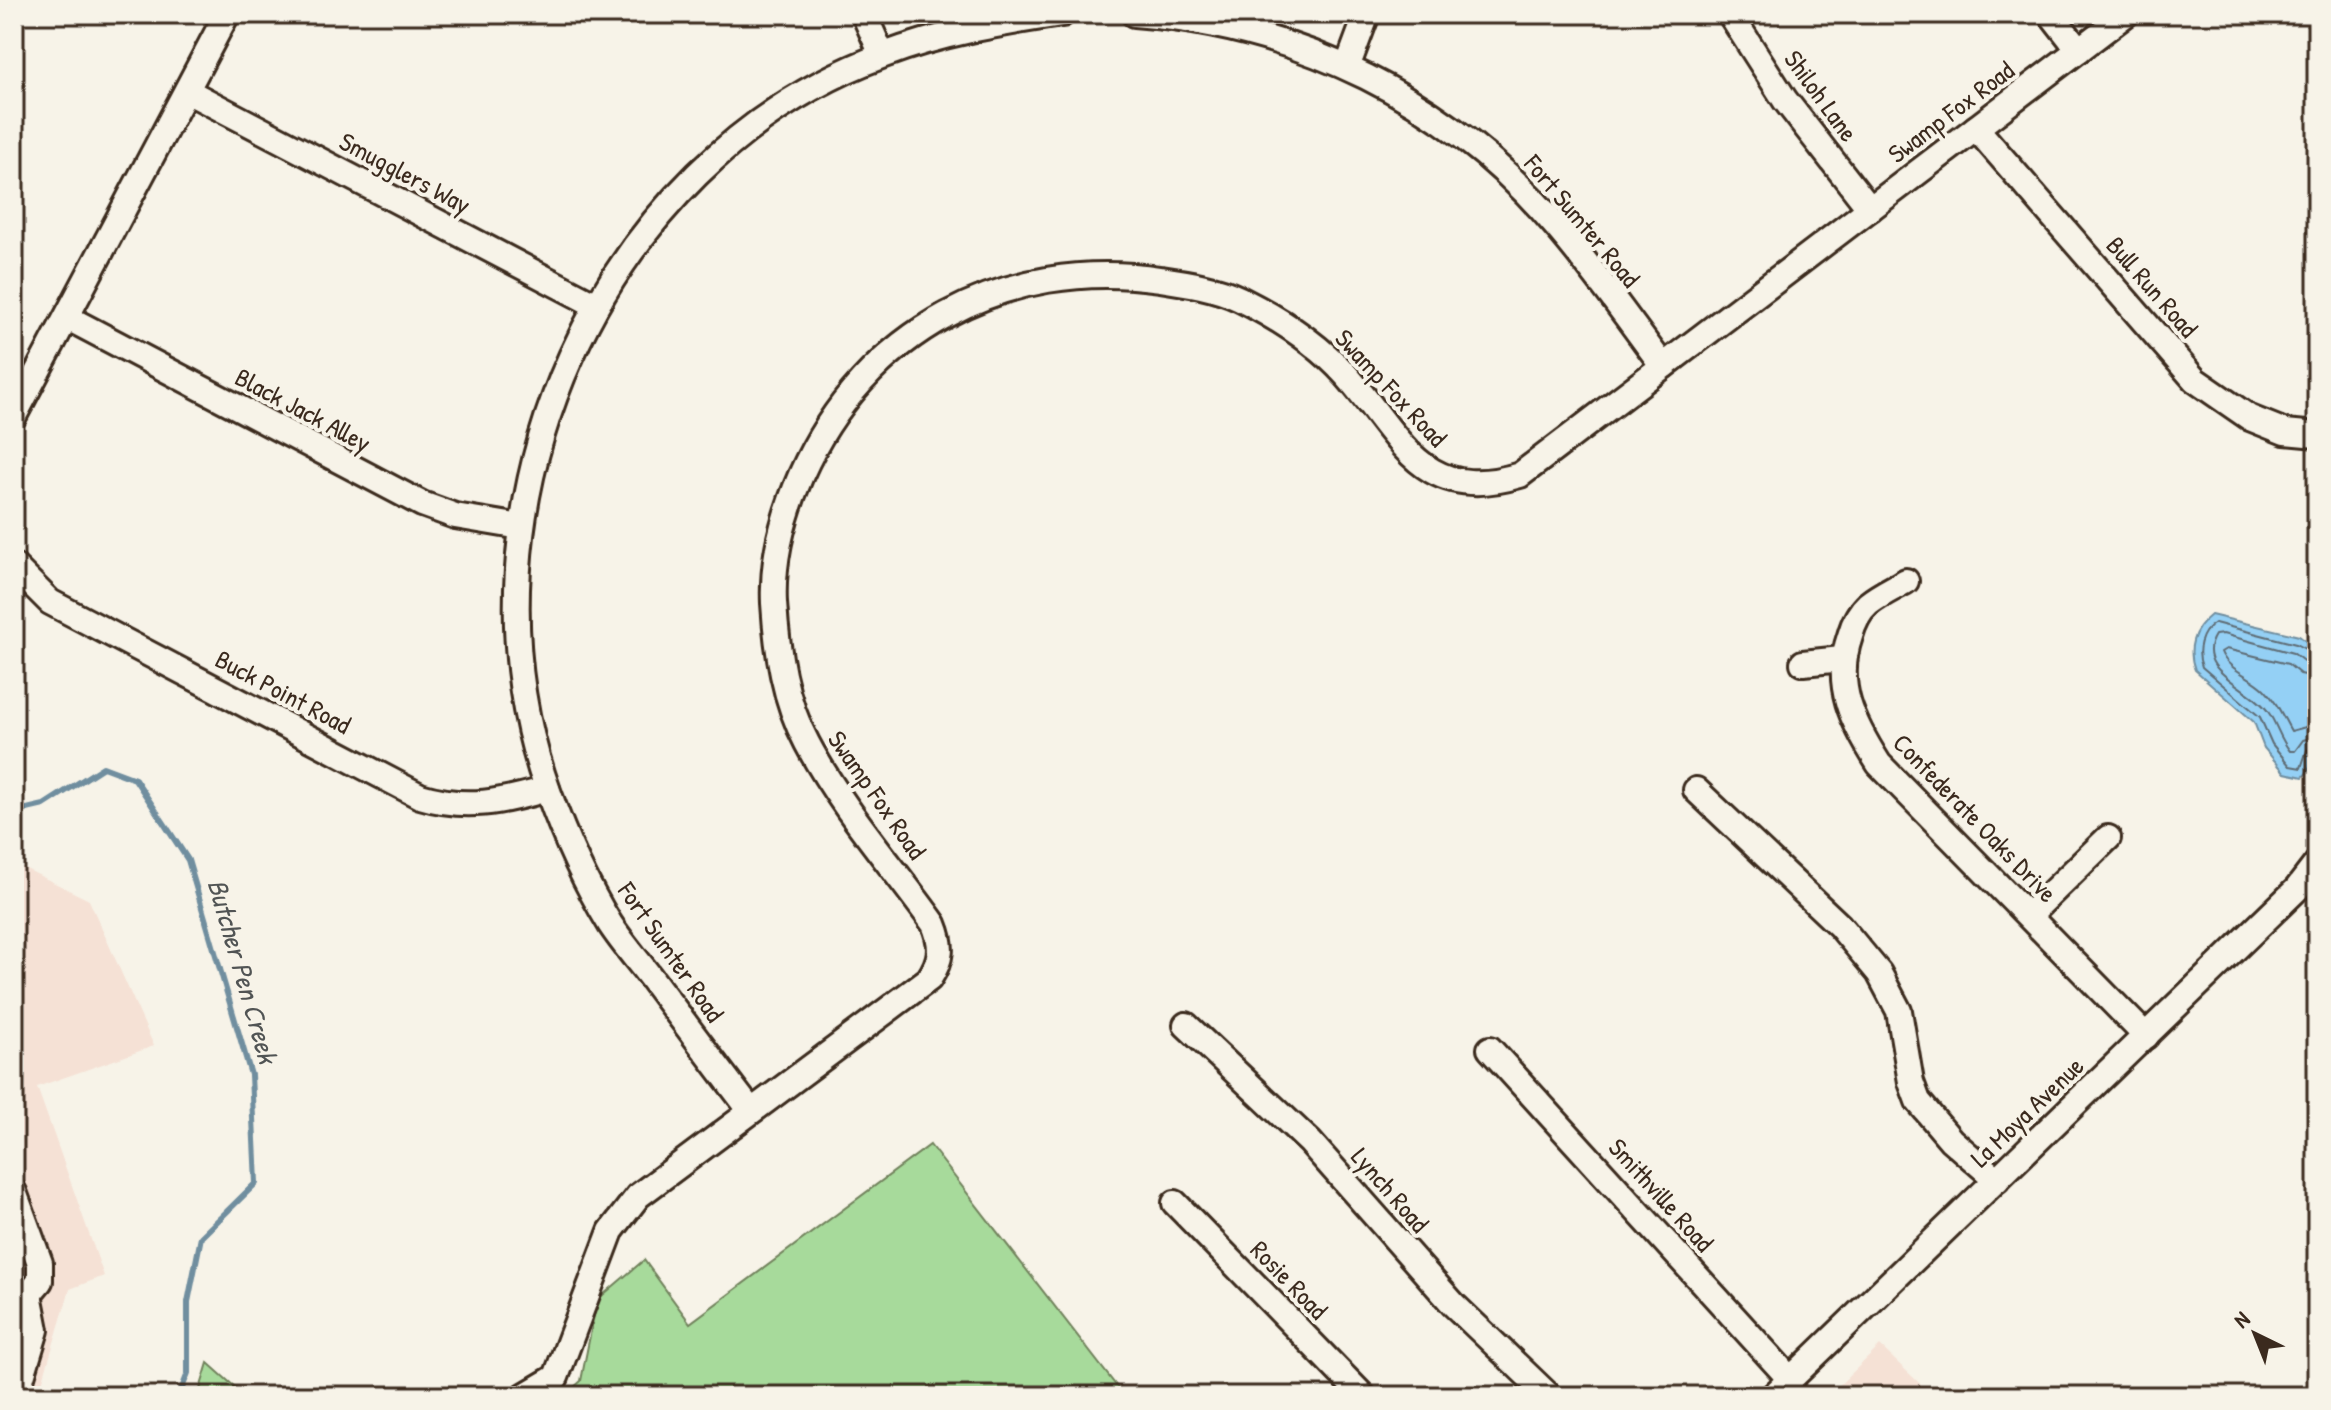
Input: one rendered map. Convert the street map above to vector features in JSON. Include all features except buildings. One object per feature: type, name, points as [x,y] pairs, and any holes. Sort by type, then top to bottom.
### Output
[{"type":"street","points":[[14,416],[227,14]]},
{"type":"street","points":[[864,14],[882,55]]},
{"type":"street","name":"Fort Sumter Road","points":[[751,1111],[610,924],[570,845],[547,789],[521,674],[516,615],[521,527],[534,453],[550,402],[596,305],[626,259],[695,177],[778,110],[882,55],[951,34],[1062,14]]},
{"type":"street","name":"Fort Sumter Road","points":[[1134,14],[1221,26],[1279,40],[1348,65],[1417,104],[1488,156],[1556,226],[1663,366]]},
{"type":"street","points":[[1348,65],[1367,14]]},
{"type":"street","name":"Shiloh Lane","points":[[1730,14],[1785,100],[1870,209]]},
{"type":"street","points":[[2051,14],[2079,50]]},
{"type":"street","name":"Swamp Fox Road","points":[[524,1396],[556,1377],[611,1231],[638,1196],[929,979],[940,962],[941,942],[934,924],[829,780],[805,741],[788,695],[777,650],[774,595],[779,541],[791,498],[831,417],[855,385],[896,346],[930,322],[1017,285],[1067,275],[1123,273],[1198,285],[1237,298],[1314,345],[1346,374],[1417,463],[1439,477],[1463,483],[1493,483],[1520,475],[2126,14]]},
{"type":"street","name":"Smugglers Way","points":[[187,91],[596,305]]},
{"type":"street","name":"Bull Run Road","points":[[1976,128],[2195,380],[2250,418],[2285,432],[2317,435]]},
{"type":"street","name":"Black Jack Alley","points":[[68,318],[412,499],[455,516],[521,527]]},
{"type":"street","name":"Buck Point Road","points":[[14,566],[50,602],[420,796],[446,804],[483,805],[547,789]]},
{"type":"street","name":"Confederate Oaks Drive","points":[[1906,581],[1868,605],[1854,624],[1842,659],[1844,691],[1855,727],[1879,764],[2146,1036]]},
{"type":"street","points":[[1803,663],[1842,659]]},
{"type":"street","points":[[1696,790],[1840,926],[1879,973],[1899,1011],[1918,1101],[1932,1121],[1997,1180]]},
{"type":"street","points":[[2029,915],[2108,838]]},
{"type":"street","name":"La Moya Avenue","points":[[1781,1388],[2297,889],[2317,863]]},
{"type":"street","name":"Lynch Road","points":[[1186,1025],[1310,1142],[1454,1305],[1549,1396]]},
{"type":"street","name":"Smithville Road","points":[[1490,1049],[1781,1388]]},
{"type":"street","points":[[14,1192],[40,1263],[40,1281],[22,1297],[36,1330],[16,1396]]},
{"type":"street","name":"Rosie Road","points":[[1175,1203],[1363,1396]]},
{"type":"shaded area","points":[[14,863],[89,900],[154,1046],[37,1087],[104,1276],[70,1289],[38,1396],[14,1396]]},
{"type":"shaded area","points":[[1880,1346],[1933,1396],[1828,1396]]},
{"type":"green space","points":[[930,1145],[1124,1396],[564,1396],[581,1381],[597,1300],[644,1260],[690,1323]]},
{"type":"green space","points":[[208,1363],[245,1396],[198,1396]]},
{"type":"water","points":[[2211,615],[2299,636],[2317,650],[2317,736],[2310,767],[2303,777],[2285,773],[2264,748],[2254,722],[2195,670],[2193,640]]},
{"type":"waterway","name":"Butcher Pen Creek","points":[[14,21],[17,14]]},
{"type":"waterway","name":"Butcher Pen Creek","points":[[14,812],[44,805],[103,767],[135,779],[188,860],[251,1075],[256,1183],[201,1237],[188,1302],[188,1373],[179,1396]]}]
